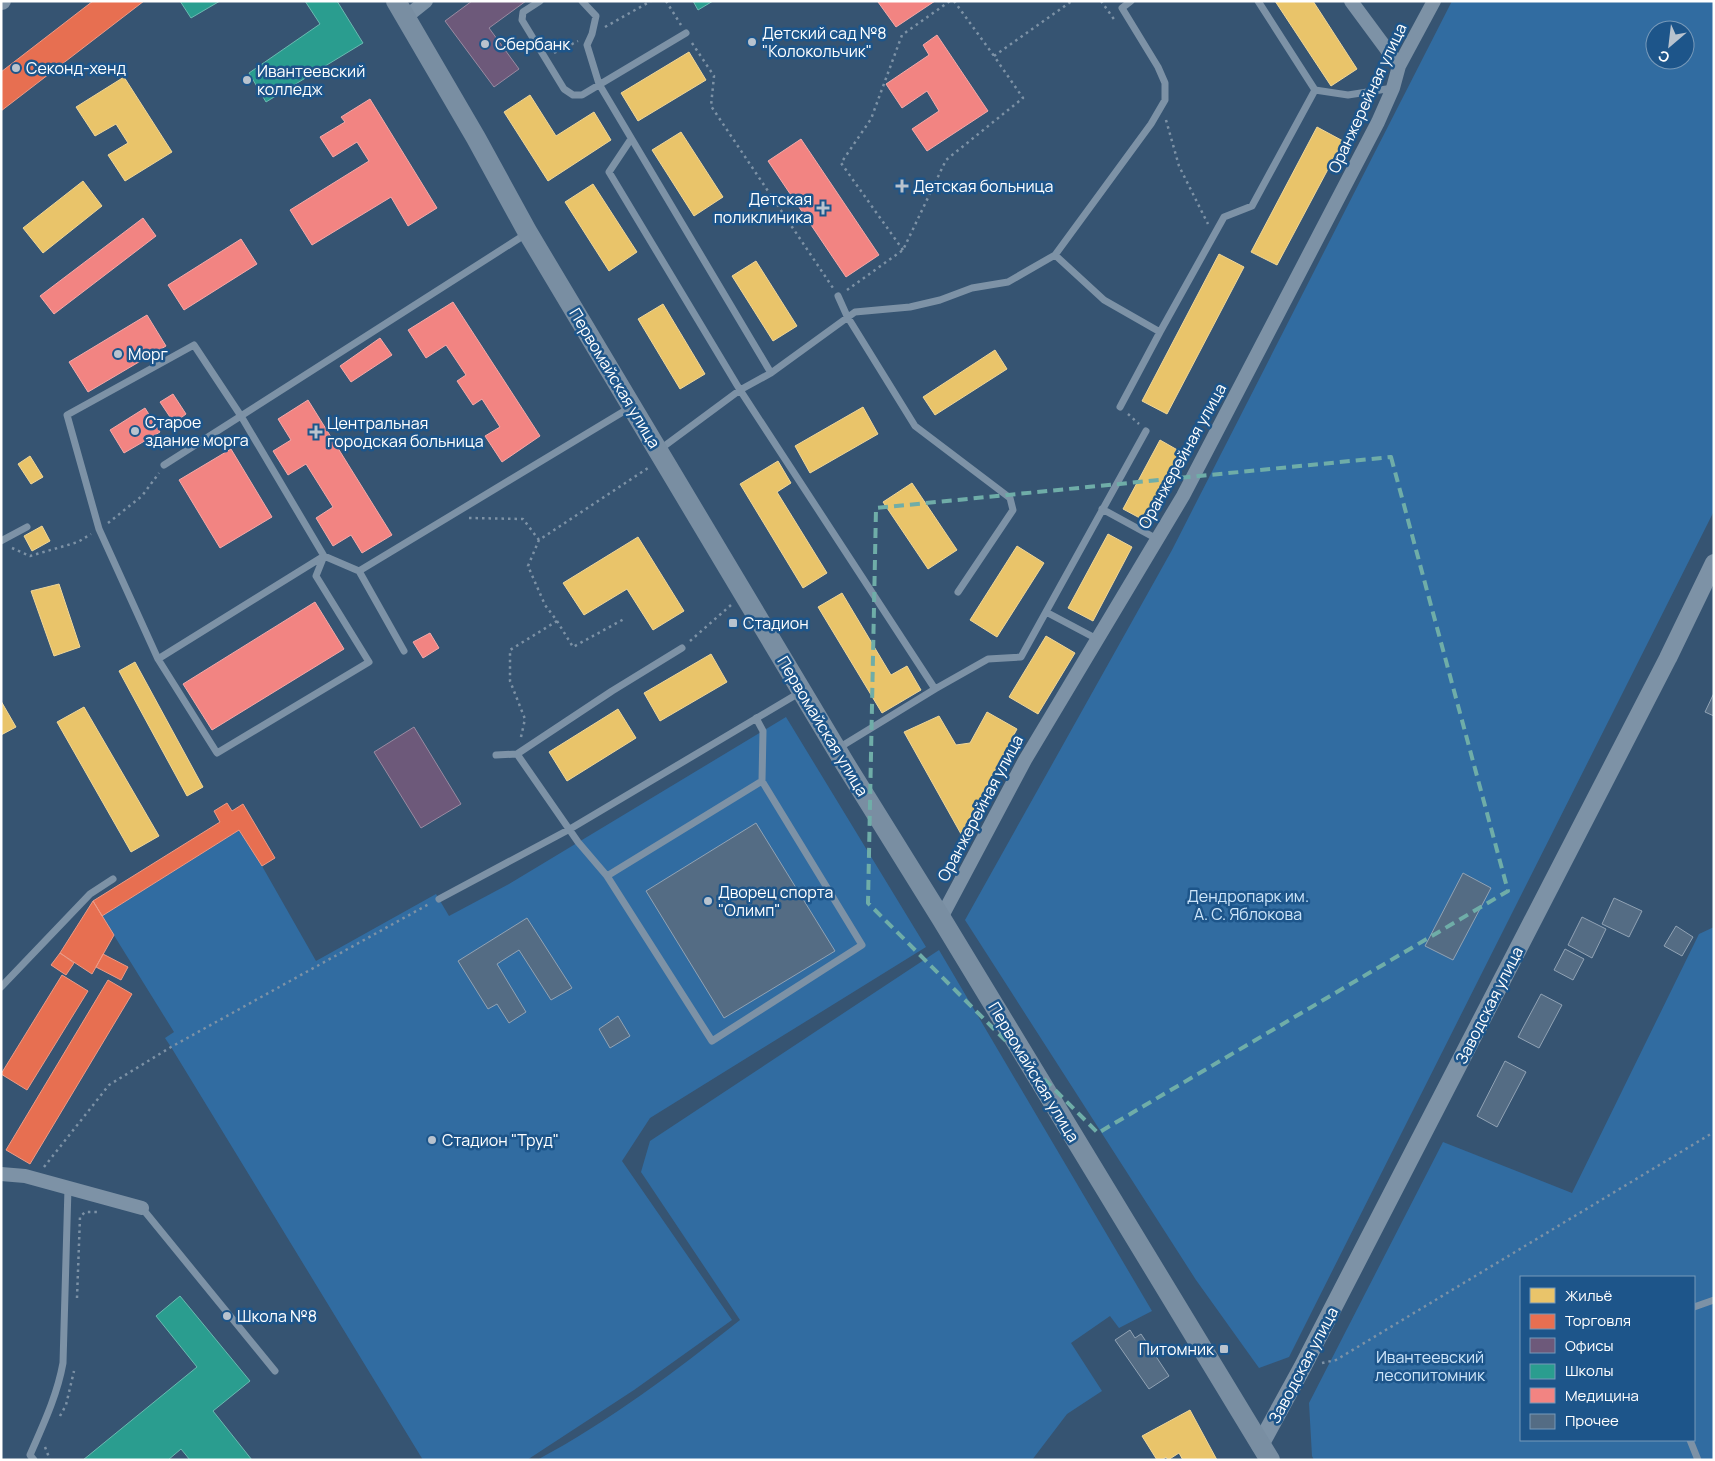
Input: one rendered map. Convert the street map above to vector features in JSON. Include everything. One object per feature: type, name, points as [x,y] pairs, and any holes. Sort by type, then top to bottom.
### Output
[{"type":"main road","name":"Первомайская улица","points":[[401,9],[476,138],[528,233],[836,749],[941,918],[1265,1455]]},
{"type":"street","points":[[401,9],[426,1]]},
{"type":"street","points":[[1351,1],[1399,66]]},
{"type":"street","name":"Оранжерейная улица","points":[[941,918],[1025,760],[1183,496],[1378,122],[1393,88],[1399,66],[1434,1]]},
{"type":"street","name":"Заводская улица","points":[[1265,1455],[1302,1368],[1714,564]]},
{"type":"street","points":[[1,1174],[35,1179],[142,1208]]},
{"type":"lane","points":[[540,1],[523,12],[522,20],[564,89],[573,95],[582,95],[686,33]]},
{"type":"lane","points":[[582,1],[596,16],[592,34],[587,45],[599,84],[771,373]]},
{"type":"lane","points":[[659,450],[740,390],[771,373],[855,312],[910,307],[940,300],[972,288],[1008,282],[1055,255],[1151,124],[1165,100],[1164,83],[1158,67],[1120,4],[1131,1]]},
{"type":"lane","points":[[1258,1],[1315,90],[1348,95],[1393,88]]},
{"type":"lane","points":[[1120,407],[1224,217],[1252,206],[1315,90]]},
{"type":"lane","points":[[631,138],[609,172],[740,390],[934,690]]},
{"type":"lane","points":[[164,466],[528,233]]},
{"type":"lane","points":[[1055,255],[1104,300],[1160,332]]},
{"type":"lane","points":[[838,296],[847,316],[915,426],[1010,498],[1013,510],[958,592]]},
{"type":"lane","points":[[324,556],[316,576],[369,662],[218,754],[158,659],[99,529],[67,415],[194,345],[241,416],[324,556],[359,571],[404,651]]},
{"type":"lane","points":[[359,571],[632,406]]},
{"type":"lane","points":[[836,749],[988,659],[1021,657],[1146,431]]},
{"type":"lane","points":[[1102,509],[1157,539]]},
{"type":"lane","points":[[1,541],[27,527]]},
{"type":"lane","points":[[158,659],[324,556]]},
{"type":"lane","points":[[1046,612],[1097,639]]},
{"type":"lane","points":[[496,754],[517,754],[612,691],[682,648]]},
{"type":"lane","points":[[440,899],[570,829],[802,691]]},
{"type":"lane","points":[[517,754],[578,842],[607,876],[712,1041],[862,945],[762,781],[763,731],[756,718]]},
{"type":"lane","points":[[607,876],[762,781]]},
{"type":"lane","points":[[1,987],[90,894],[113,879]]},
{"type":"lane","points":[[34,1460],[30,1455],[59,1383],[62,1363],[68,1188]]},
{"type":"lane","points":[[142,1208],[275,1371]]},
{"type":"lane","points":[[1695,1307],[1714,1300]]},
{"type":"lane","points":[[1690,1441],[1698,1460]]},
{"type":"path","points":[[666,1],[714,76],[711,106],[838,296],[902,250],[946,160],[1023,98],[952,1],[902,35],[871,119],[841,163],[902,250]]},
{"type":"path","points":[[994,56],[1072,1]]},
{"type":"path","points":[[1120,407],[1146,431]]},
{"type":"path","points":[[624,619],[573,647],[545,605],[528,566],[539,540],[648,468]]},
{"type":"path","points":[[448,518],[522,519],[539,540]]},
{"type":"path","points":[[682,648],[731,606],[739,585]]},
{"type":"path","points":[[517,754],[526,719],[510,681],[510,650],[557,621]]},
{"type":"path","points":[[35,1179],[109,1085],[171,1047],[440,899]]},
{"type":"path","points":[[1302,1368],[1336,1360],[1714,1132]]},
{"type":"path","points":[[77,1303],[80,1217],[85,1212],[106,1213]]},
{"type":"path","points":[[58,1420],[66,1405],[74,1376],[74,1367]]},
{"type":"path","points":[[46,1440],[44,1445],[50,1460]]},
{"type":"highlighted area","points":[[1391,457],[1508,891],[1098,1133],[868,903],[876,508]]},
{"type":"green space","name":"Дендропарк им. А. С. Яблокова","points":[[1452,1],[1714,1],[1714,511],[1289,1357],[1259,1368],[1196,1280],[965,920],[1172,550]]},
{"type":"green space","name":"Стадион \"Труд\"","points":[[786,717],[926,947],[650,1118],[622,1161],[732,1320],[634,1390],[527,1460],[423,1460],[165,1038],[174,1032],[102,916],[239,830],[262,866],[316,961],[436,894],[449,916],[509,884]]},
{"type":"green space","name":"Ивантеевский лесопитомник","points":[[1714,927],[1714,1460],[1314,1460],[1312,1456],[1309,1403],[1443,1142],[1572,1193],[1699,934]]},
{"type":"green space","points":[[939,950],[1152,1311],[1119,1328],[1110,1316],[1071,1343],[1102,1391],[1067,1414],[1032,1460],[537,1460],[591,1429],[616,1412],[692,1358],[740,1320],[641,1172],[650,1141]]},
{"type":"building: Жильё","points":[[1275,1],[1313,1],[1357,69],[1331,86]]},
{"type":"building: Жильё","points":[[689,52],[706,80],[638,121],[621,93]]},
{"type":"building: Жильё","points":[[124,77],[172,152],[125,181],[108,155],[128,143],[116,124],[95,136],[76,107]]},
{"type":"building: Жильё","points":[[530,95],[556,136],[594,112],[611,140],[548,181],[504,112]]},
{"type":"building: Жильё","points":[[1317,127],[1343,141],[1277,265],[1251,252]]},
{"type":"building: Жильё","points":[[681,132],[723,197],[694,216],[652,150]]},
{"type":"building: Жильё","points":[[83,181],[102,206],[43,253],[23,228]]},
{"type":"building: Жильё","points":[[593,184],[637,252],[609,271],[565,202]]},
{"type":"building: Жильё","points":[[1219,254],[1244,267],[1167,414],[1142,401]]},
{"type":"building: Жильё","points":[[756,261],[797,326],[773,341],[732,276]]},
{"type":"building: Жильё","points":[[663,304],[705,374],[680,389],[638,319]]},
{"type":"building: Жильё","points":[[995,350],[1007,369],[935,415],[923,397]]},
{"type":"building: Жильё","points":[[863,407],[878,434],[810,473],[795,446]]},
{"type":"building: Жильё","points":[[1160,440],[1188,456],[1151,524],[1123,509]]},
{"type":"building: Жильё","points":[[30,456],[43,477],[31,484],[18,464]]},
{"type":"building: Жильё","points":[[778,461],[791,483],[777,492],[827,573],[803,588],[740,484]]},
{"type":"building: Жильё","points":[[912,483],[957,550],[928,569],[883,502]]},
{"type":"building: Жильё","points":[[42,526],[50,541],[32,551],[24,536]]},
{"type":"building: Жильё","points":[[1108,534],[1132,547],[1093,621],[1068,608]]},
{"type":"building: Жильё","points":[[638,537],[684,611],[653,630],[627,589],[584,615],[563,583]]},
{"type":"building: Жильё","points":[[1017,546],[1044,563],[997,637],[970,620]]},
{"type":"building: Жильё","points":[[59,584],[80,647],[54,656],[31,591]]},
{"type":"building: Жильё","points":[[842,593],[891,675],[907,666],[921,690],[882,713],[818,607]]},
{"type":"building: Жильё","points":[[1046,636],[1075,653],[1038,714],[1009,697]]},
{"type":"building: Жильё","points":[[711,654],[727,682],[660,721],[644,693]]},
{"type":"building: Жильё","points":[[135,662],[203,787],[187,796],[119,671]]},
{"type":"building: Жильё","points":[[1,701],[16,727],[1,735]]},
{"type":"building: Жильё","points":[[84,707],[159,836],[131,852],[57,722]]},
{"type":"building: Жильё","points":[[618,709],[636,738],[567,781],[549,752]]},
{"type":"building: Жильё","points":[[987,712],[1017,729],[961,834],[904,732],[939,716],[956,745],[970,743]]},
{"type":"building: Жильё","points":[[1190,1410],[1217,1460],[1183,1460],[1179,1453],[1168,1460],[1166,1457],[1162,1460],[1157,1460],[1142,1436]]},
{"type":"building: Торговля","points":[[93,1],[144,1],[1,111],[1,72]]},
{"type":"building: Торговля","points":[[227,803],[232,811],[243,804],[275,858],[262,866],[239,830],[102,916],[93,901],[220,822],[214,811]]},
{"type":"building: Торговля","points":[[93,901],[114,935],[92,974],[60,953]]},
{"type":"building: Торговля","points":[[60,953],[74,963],[66,975],[51,965]]},
{"type":"building: Торговля","points":[[103,954],[128,967],[121,980],[96,967]]},
{"type":"building: Торговля","points":[[62,975],[88,991],[27,1090],[1,1074]]},
{"type":"building: Торговля","points":[[108,980],[132,994],[30,1164],[6,1150]]},
{"type":"building: Офисы","points":[[472,1],[526,1],[489,28],[519,69],[494,87],[445,21]]},
{"type":"building: Офисы","points":[[414,727],[461,804],[421,828],[374,752]]},
{"type":"building: Школы","points":[[180,1],[220,1],[191,18]]},
{"type":"building: Школы","points":[[305,1],[337,1],[363,43],[266,102],[249,73],[320,24]]},
{"type":"building: Школы","points":[[693,1],[713,1],[698,10]]},
{"type":"building: Школы","points":[[180,1296],[250,1381],[213,1411],[252,1460],[190,1460],[181,1449],[168,1460],[83,1460],[197,1367],[156,1316]]},
{"type":"building: Медицина","points":[[935,1],[896,27],[878,2]]},
{"type":"building: Медицина","points":[[937,35],[988,111],[927,151],[912,129],[939,111],[927,91],[902,108],[886,84],[929,55],[923,45]]},
{"type":"building: Медицина","points":[[370,99],[437,208],[408,226],[391,197],[312,245],[290,210],[369,161],[357,142],[333,157],[320,137],[345,122],[341,117]]},
{"type":"building: Медицина","name":"Детская поликлиника","points":[[801,139],[879,255],[846,277],[768,161]]},
{"type":"building: Медицина","points":[[143,218],[156,236],[54,314],[40,296]]},
{"type":"building: Медицина","points":[[241,239],[257,264],[184,310],[168,285]]},
{"type":"building: Медицина","points":[[453,302],[540,436],[502,462],[485,436],[500,427],[482,399],[473,405],[457,381],[466,375],[446,345],[426,358],[408,330]]},
{"type":"building: Медицина","name":"Морг","points":[[147,315],[166,346],[88,392],[69,362]]},
{"type":"building: Медицина","points":[[380,338],[392,355],[351,382],[340,366]]},
{"type":"building: Медицина","points":[[173,394],[186,414],[174,423],[160,402]]},
{"type":"building: Медицина","points":[[308,400],[392,535],[362,553],[351,535],[333,546],[316,518],[333,507],[306,464],[288,475],[273,451],[291,440],[278,419]]},
{"type":"building: Медицина","name":"Старое здание морга","points":[[145,408],[160,432],[124,453],[110,430]]},
{"type":"building: Медицина","points":[[231,449],[272,517],[220,548],[179,480]]},
{"type":"building: Медицина","points":[[315,602],[344,649],[212,730],[183,684]]},
{"type":"building: Медицина","points":[[430,633],[439,648],[423,658],[413,642]]},
{"type":"building: Прочее","points":[[1714,693],[1714,716],[1705,712]]},
{"type":"building: Прочее","points":[[756,823],[835,951],[724,1018],[646,891]]},
{"type":"building: Прочее","points":[[1463,873],[1491,888],[1453,960],[1425,946]]},
{"type":"building: Прочее","points":[[1614,898],[1642,911],[1629,937],[1602,924]]},
{"type":"building: Прочее","points":[[1582,917],[1606,929],[1592,958],[1568,945]]},
{"type":"building: Прочее","points":[[527,918],[572,988],[551,1000],[519,950],[497,964],[526,1012],[509,1023],[497,1004],[488,1009],[458,961]]},
{"type":"building: Прочее","points":[[1676,926],[1693,937],[1682,956],[1664,946]]},
{"type":"building: Прочее","points":[[1565,949],[1584,959],[1573,980],[1554,970]]},
{"type":"building: Прочее","points":[[1541,994],[1562,1005],[1539,1048],[1518,1037]]},
{"type":"building: Прочее","points":[[618,1016],[630,1036],[610,1048],[599,1029]]},
{"type":"building: Прочее","points":[[1505,1061],[1526,1072],[1497,1127],[1477,1116]]},
{"type":"building: Прочее","points":[[1130,1330],[1135,1338],[1141,1334],[1169,1376],[1149,1389],[1115,1340]]},
{"type":"place","name":"Детский сад №8 \"Колокольчик\"","points":[[752,42]]},
{"type":"place","name":"Сбербанк","points":[[485,44]]},
{"type":"place","name":"Секонд-хенд","points":[[16,68]]},
{"type":"place","name":"Ивантеевский колледж","points":[[247,80]]},
{"type":"place","name":"Детская больница","points":[[902,186]]},
{"type":"place","name":"Детская поликлиника","points":[[823,208]]},
{"type":"place","name":"Морг","points":[[118,354]]},
{"type":"place","name":"Старое здание морга","points":[[135,431]]},
{"type":"place","name":"Центральная городская больница","points":[[316,432]]},
{"type":"place","name":"Стадион","points":[[733,623]]},
{"type":"place","name":"Дворец спорта \"Олимп\"","points":[[708,901]]},
{"type":"place","name":"Стадион \"Труд\"","points":[[432,1140]]},
{"type":"place","name":"Школа №8","points":[[227,1316]]},
{"type":"place","name":"Питомник","points":[[1224,1349]]}]
